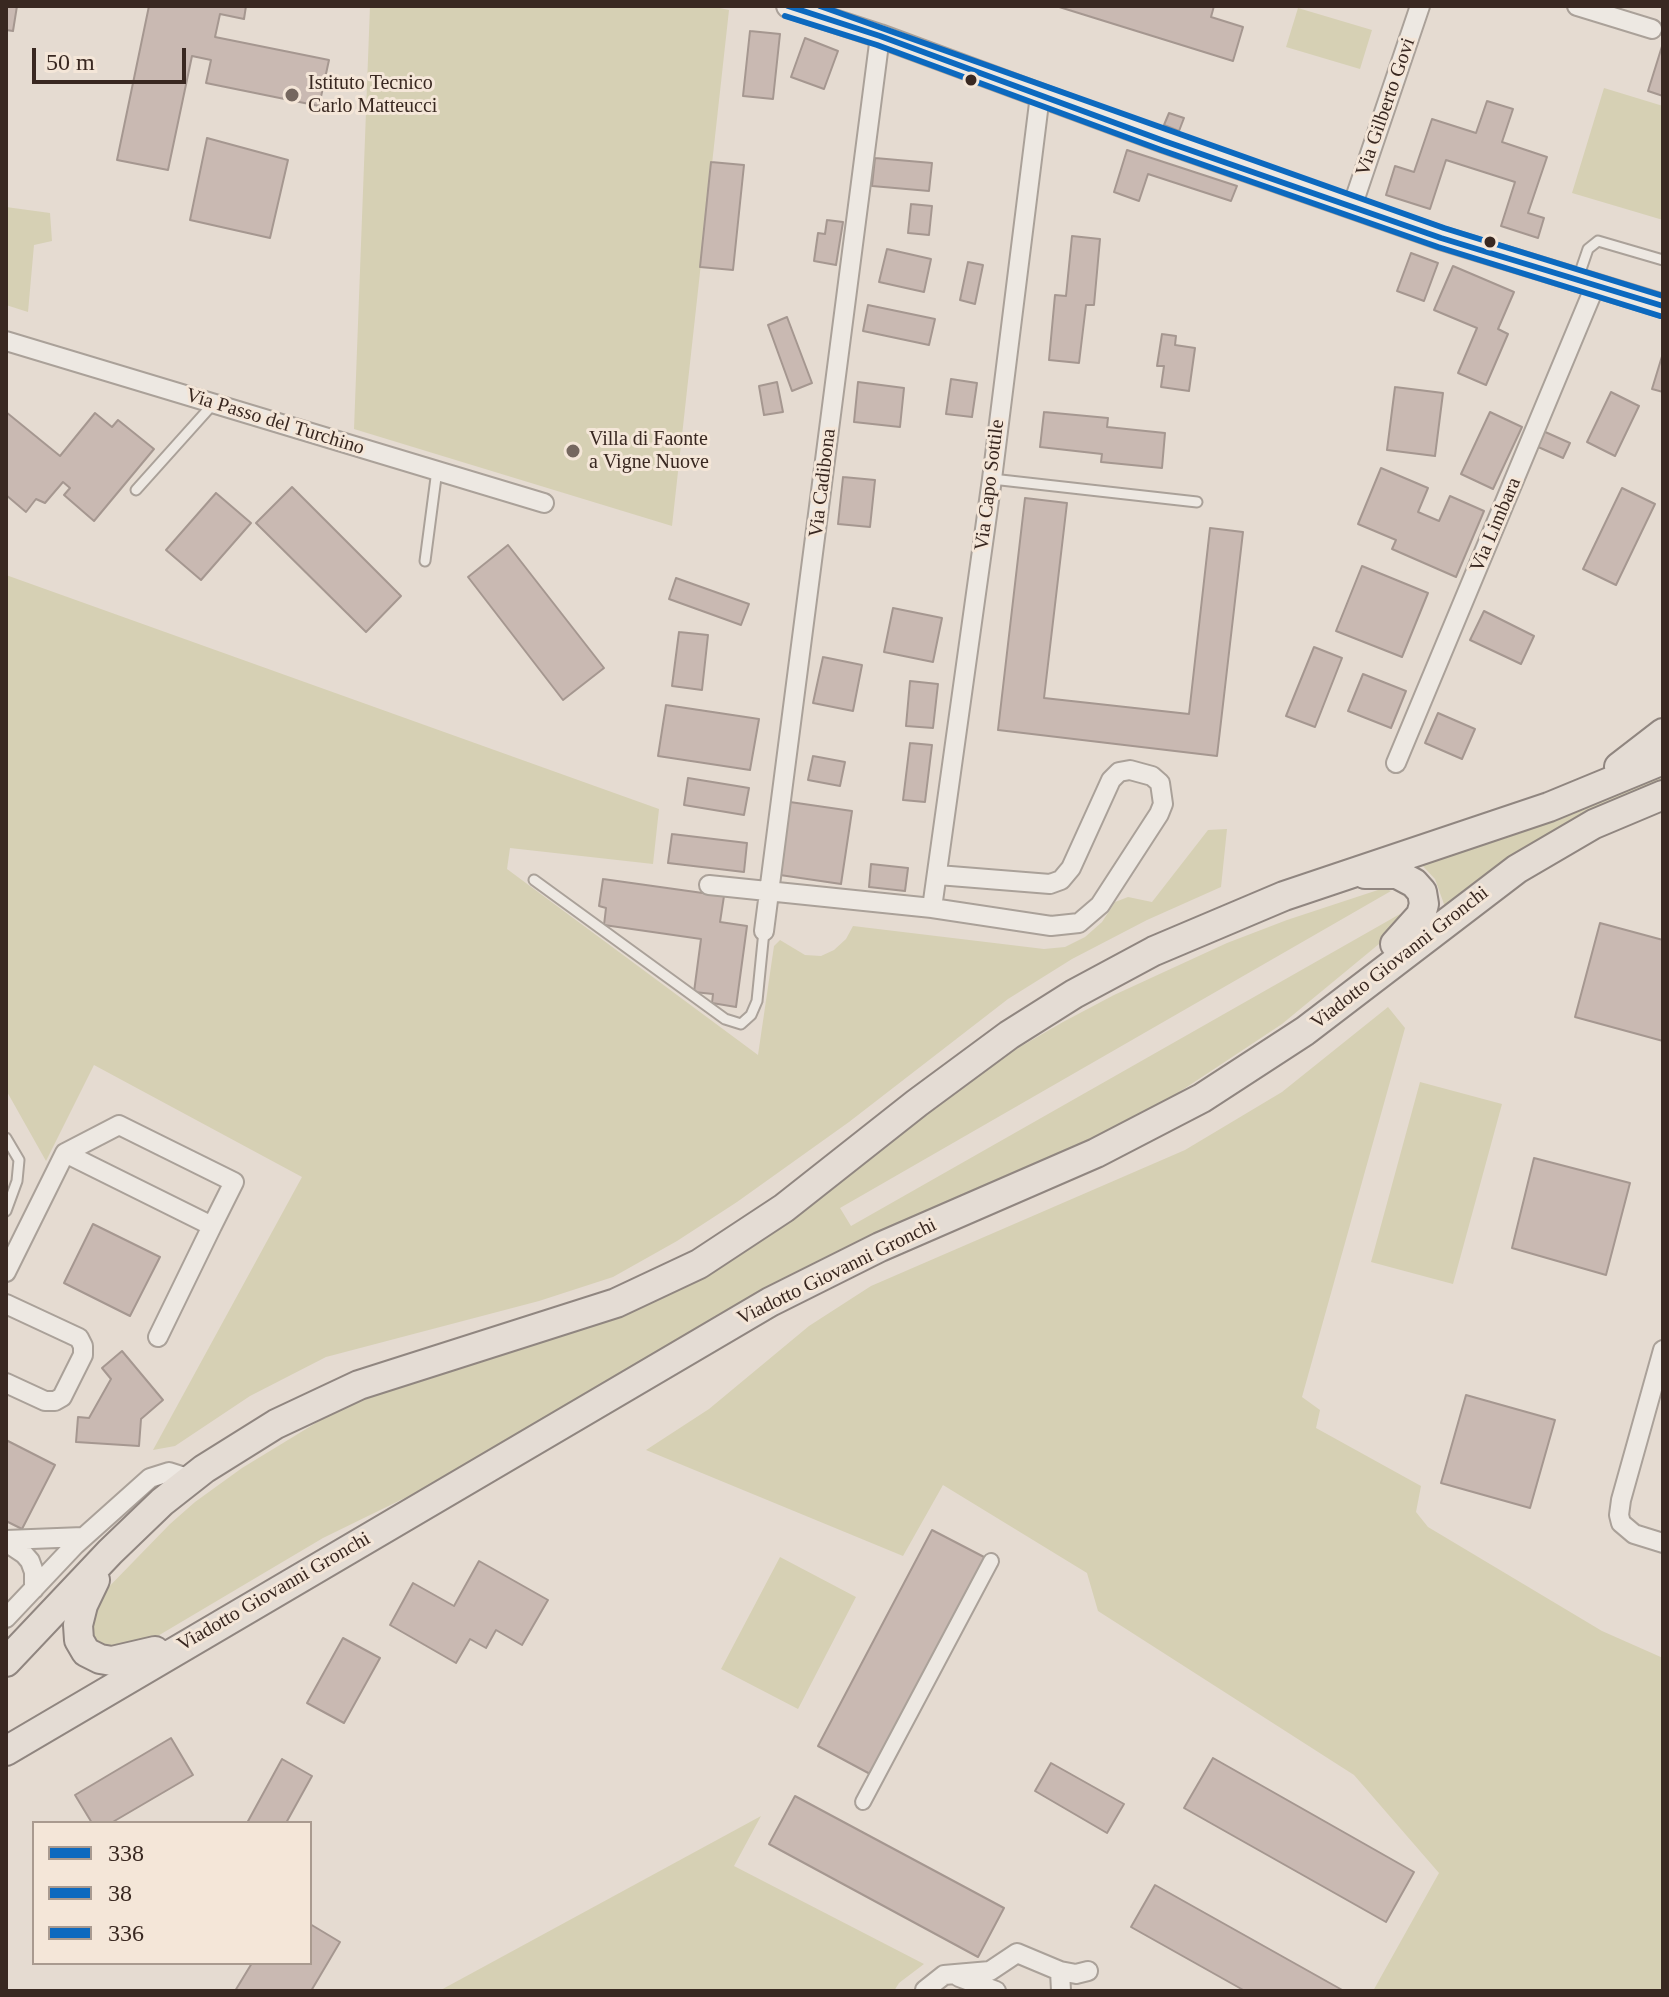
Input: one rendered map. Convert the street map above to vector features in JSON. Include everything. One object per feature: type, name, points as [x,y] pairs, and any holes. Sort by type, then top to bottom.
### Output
[{"type":"main road","points":[[1583,795],[1663,733]]},
{"type":"main road","points":[[6,1662],[131,1532],[191,1479],[237,1447],[323,1400],[391,1374],[598,1310],[637,1295],[699,1264],[784,1208],[942,1083],[1050,1008],[1154,951],[1284,896],[1583,795],[1663,760]]},
{"type":"main road","name":"Viadotto Giovanni Gronchi","points":[[6,1751],[770,1302],[868,1253],[1063,1168],[1166,1118],[1236,1078],[1328,1014],[1517,869],[1594,824],[1663,795]]},
{"type":"main road","points":[[1284,896],[1373,872],[1397,874],[1414,883],[1422,892],[1423,910],[1418,921],[1328,1014]]},
{"type":"main road","points":[[131,1532],[101,1571],[83,1605],[77,1632],[86,1652],[112,1661],[136,1657],[242,1611]]},
{"type":"street","points":[[788,6],[880,36],[1352,207],[1663,306]]},
{"type":"street","name":"Via Gilberto Govi","points":[[1352,207],[1420,6]]},
{"type":"street","points":[[1577,6],[1652,29]]},
{"type":"street","name":"Via Cadibona","points":[[764,931],[880,36]]},
{"type":"street","name":"Via Capo Sottile","points":[[932,908],[992,479],[1040,95]]},
{"type":"street","name":"Via Limbara","points":[[1396,763],[1586,283]]},
{"type":"street","name":"Via Passo del Turchino","points":[[6,341],[544,503]]},
{"type":"street","points":[[709,885],[932,908],[1051,926],[1079,923],[1100,905],[1159,814],[1164,794],[1160,783],[1142,772],[1119,772],[1111,780],[1071,868],[1054,883],[938,875]]},
{"type":"street","points":[[6,1272],[65,1153],[119,1125],[234,1182],[158,1337]]},
{"type":"street","points":[[65,1153],[212,1226]]},
{"type":"street","points":[[6,1304],[79,1338],[83,1355],[62,1397],[55,1401],[45,1401],[6,1383]]},
{"type":"street","points":[[1663,1350],[1621,1500],[1621,1523],[1634,1534],[1663,1543]]},
{"type":"street","points":[[6,1618],[83,1537],[130,1494],[159,1473],[180,1473],[191,1479]]},
{"type":"street","points":[[6,1541],[83,1537]]},
{"type":"street","points":[[6,1541],[30,1561],[34,1572],[34,1589]]},
{"type":"street","points":[[863,1802],[991,1561]]},
{"type":"street","points":[[925,1991],[939,1977],[990,1971],[1017,1953],[1060,1971],[1076,1974],[1088,1971]]},
{"type":"street","points":[[1060,1971],[1061,1991]]},
{"type":"street","points":[[953,1975],[996,1991]]},
{"type":"lane","points":[[1586,283],[1588,249],[1598,241],[1663,260]]},
{"type":"lane","points":[[136,490],[214,403]]},
{"type":"lane","points":[[425,561],[437,470]]},
{"type":"lane","points":[[992,479],[1197,502]]},
{"type":"lane","points":[[534,880],[725,1019],[741,1024],[751,1015],[757,1001],[764,931]]},
{"type":"lane","points":[[6,1138],[19,1160],[17,1181],[6,1211]]},
{"type":"shaded area","points":[[370,6],[710,6],[729,10],[672,526],[354,429]]},
{"type":"shaded area","points":[[1298,8],[1372,30],[1360,69],[1286,47]]},
{"type":"shaded area","points":[[1604,88],[1663,106],[1663,220],[1572,193]]},
{"type":"shaded area","points":[[6,207],[50,213],[52,241],[34,245],[28,312],[6,305]]},
{"type":"shaded area","points":[[6,575],[659,809],[653,864],[510,848],[507,869],[758,1055],[774,946],[780,940],[805,955],[821,956],[846,939],[853,926],[1044,949],[1065,947],[1085,937],[1102,922],[1115,902],[1128,897],[1152,902],[1208,830],[1227,829],[1221,887],[1147,920],[1072,959],[1008,999],[849,1122],[737,1202],[613,1277],[539,1301],[326,1357],[250,1396],[175,1446],[153,1450],[302,1177],[94,1065],[46,1161],[6,1090]]},
{"type":"shaded area","points":[[1663,772],[1663,783],[1445,907],[1435,879],[1419,862]]},
{"type":"shaded area","points":[[1384,888],[1391,891],[840,1208],[851,1226],[1400,914],[1402,925],[1282,1024],[1131,1124],[722,1315],[415,1493],[323,1538],[129,1653],[103,1653],[85,1622],[98,1598],[170,1524],[242,1468],[347,1404],[383,1388],[563,1335],[679,1289],[737,1257],[790,1220],[987,1066],[1063,1022],[1227,943]]},
{"type":"shaded area","points":[[1388,1007],[1405,1028],[1302,1397],[1320,1410],[1316,1428],[1421,1486],[1416,1512],[1428,1527],[1602,1631],[1663,1658],[1663,1991],[1373,1991],[1439,1873],[1354,1775],[1098,1611],[1087,1573],[943,1485],[903,1556],[646,1450],[709,1409],[809,1326],[871,1286],[1185,1150],[1282,1092]]},
{"type":"shaded area","points":[[1420,1082],[1502,1104],[1453,1284],[1371,1262]]},
{"type":"shaded area","points":[[780,1557],[856,1597],[798,1709],[721,1669]]},
{"type":"shaded area","points":[[761,1816],[734,1866],[924,1964],[899,1983],[894,1991],[439,1991]]},
{"type":"building","points":[[6,6],[17,6],[13,31],[6,30]]},
{"type":"building","name":"Istituto Tecnico Carlo Matteucci","points":[[149,6],[246,6],[244,19],[220,14],[215,37],[329,60],[319,106],[206,83],[211,60],[192,56],[168,170],[117,160]]},
{"type":"building","points":[[1056,6],[1214,6],[1211,17],[1243,27],[1233,61]]},
{"type":"building","points":[[750,31],[780,34],[773,99],[743,96]]},
{"type":"building","points":[[805,38],[838,51],[824,89],[791,77]]},
{"type":"building","points":[[1663,43],[1663,96],[1648,91]]},
{"type":"building","points":[[1487,101],[1513,109],[1502,142],[1547,157],[1528,213],[1544,218],[1538,238],[1501,226],[1515,182],[1446,160],[1430,209],[1386,195],[1395,166],[1414,172],[1432,119],[1476,133]]},
{"type":"building","points":[[1169,113],[1184,118],[1179,131],[1164,125]]},
{"type":"building","points":[[207,138],[288,160],[270,238],[190,220]]},
{"type":"building","points":[[1127,150],[1237,186],[1231,201],[1148,174],[1139,201],[1114,192]]},
{"type":"building","points":[[875,158],[932,163],[929,191],[872,186]]},
{"type":"building","points":[[711,162],[744,165],[733,270],[700,267]]},
{"type":"building","points":[[911,204],[932,206],[929,235],[908,233]]},
{"type":"building","points":[[827,220],[843,222],[836,265],[814,261],[818,233],[825,234]]},
{"type":"building","points":[[1072,236],[1100,239],[1094,305],[1086,305],[1079,363],[1049,360],[1055,295],[1066,296]]},
{"type":"building","points":[[887,249],[931,259],[924,292],[879,282]]},
{"type":"building","points":[[1411,253],[1438,263],[1424,301],[1397,291]]},
{"type":"building","points":[[968,262],[983,265],[975,304],[960,300]]},
{"type":"building","points":[[1453,266],[1514,292],[1498,329],[1508,334],[1486,385],[1458,373],[1477,328],[1434,310]]},
{"type":"building","points":[[868,305],[935,319],[929,345],[863,331]]},
{"type":"building","points":[[787,317],[812,383],[792,391],[768,325]]},
{"type":"building","points":[[1162,334],[1176,336],[1175,345],[1195,348],[1189,391],[1161,387],[1164,366],[1157,366]]},
{"type":"building","points":[[1663,353],[1663,392],[1652,389]]},
{"type":"building","points":[[951,379],[977,383],[972,417],[946,414]]},
{"type":"building","points":[[777,382],[783,412],[764,415],[759,386]]},
{"type":"building","points":[[858,382],[904,388],[900,427],[854,422]]},
{"type":"building","points":[[1395,387],[1443,393],[1435,456],[1387,450]]},
{"type":"building","points":[[1611,392],[1639,406],[1615,456],[1587,442]]},
{"type":"building","points":[[6,412],[60,456],[95,413],[112,427],[118,420],[154,449],[94,521],[64,495],[70,488],[63,482],[45,503],[36,499],[26,512],[6,495]]},
{"type":"building","points":[[1044,412],[1108,418],[1107,427],[1165,433],[1162,468],[1101,462],[1102,454],[1040,447]]},
{"type":"building","points":[[1490,412],[1522,427],[1493,489],[1461,474]]},
{"type":"building","points":[[1543,431],[1570,443],[1563,458],[1536,446]]},
{"type":"building","points":[[1381,468],[1428,488],[1418,512],[1439,521],[1450,496],[1484,511],[1456,577],[1392,549],[1396,540],[1358,524]]},
{"type":"building","points":[[843,477],[875,480],[870,527],[838,524]]},
{"type":"building","points":[[292,487],[401,596],[366,632],[256,523]]},
{"type":"building","points":[[1622,488],[1655,504],[1616,585],[1583,569]]},
{"type":"building","points":[[216,493],[251,523],[201,580],[166,550]]},
{"type":"building","points":[[1025,498],[1067,503],[1044,698],[1189,714],[1210,528],[1243,532],[1217,756],[998,730]]},
{"type":"building","points":[[508,545],[604,668],[563,700],[468,577]]},
{"type":"building","points":[[1362,566],[1428,593],[1402,657],[1336,631]]},
{"type":"building","points":[[676,578],[749,604],[741,625],[669,599]]},
{"type":"building","points":[[893,608],[942,618],[933,662],[884,652]]},
{"type":"building","points":[[1484,611],[1534,636],[1521,664],[1470,640]]},
{"type":"building","points":[[679,632],[708,635],[702,690],[672,686]]},
{"type":"building","points":[[1314,647],[1342,658],[1315,727],[1286,716]]},
{"type":"building","points":[[823,657],[862,665],[853,711],[813,703]]},
{"type":"building","points":[[1363,674],[1406,691],[1391,728],[1348,711]]},
{"type":"building","points":[[910,681],[938,684],[933,728],[906,726]]},
{"type":"building","points":[[666,705],[759,719],[750,770],[658,756]]},
{"type":"building","points":[[1438,713],[1475,729],[1462,759],[1425,743]]},
{"type":"building","points":[[910,743],[932,745],[925,802],[903,800]]},
{"type":"building","points":[[813,756],[845,762],[840,786],[808,780]]},
{"type":"building","points":[[688,778],[749,788],[744,815],[684,805]]},
{"type":"building","points":[[790,802],[852,811],[841,884],[780,875]]},
{"type":"building","points":[[672,834],[747,843],[744,872],[668,863]]},
{"type":"building","points":[[871,864],[908,868],[905,891],[869,887]]},
{"type":"building","points":[[603,879],[724,896],[720,922],[747,926],[736,1007],[712,1003],[713,994],[694,992],[701,939],[604,925],[606,908],[599,906]]},
{"type":"building","points":[[1600,923],[1663,940],[1663,1041],[1575,1017]]},
{"type":"building","points":[[1534,1158],[1630,1183],[1606,1275],[1512,1248]]},
{"type":"building","points":[[93,1224],[160,1257],[130,1316],[64,1283]]},
{"type":"building","points":[[122,1351],[163,1400],[141,1419],[139,1446],[76,1442],[78,1417],[89,1418],[111,1379],[102,1368]]},
{"type":"building","points":[[1466,1395],[1555,1420],[1530,1508],[1441,1483]]},
{"type":"building","points":[[6,1440],[55,1465],[22,1529],[6,1521]]},
{"type":"building","points":[[932,1530],[986,1558],[872,1775],[818,1746]]},
{"type":"building","points":[[479,1561],[548,1600],[522,1645],[496,1630],[486,1648],[470,1639],[456,1663],[390,1625],[413,1583],[454,1606]]},
{"type":"building","points":[[343,1638],[380,1658],[344,1723],[307,1703]]},
{"type":"building","points":[[171,1738],[193,1775],[114,1821],[91,1821],[75,1795]]},
{"type":"building","points":[[1213,1758],[1414,1872],[1386,1922],[1184,1808]]},
{"type":"building","points":[[282,1759],[312,1776],[287,1821],[248,1821]]},
{"type":"building","points":[[1051,1763],[1124,1804],[1107,1833],[1035,1791]]},
{"type":"building","points":[[795,1796],[1004,1908],[978,1957],[769,1844]]},
{"type":"building","points":[[1155,1885],[1344,1991],[1245,1991],[1131,1927]]},
{"type":"building","points":[[312,1925],[340,1942],[311,1991],[235,1991],[251,1965],[312,1965]]},
{"type":"transit line","name":"338","points":[[788,6],[880,36],[1164,141],[1441,238],[1663,306]]},
{"type":"transit line","name":"336","points":[[820,6],[1444,228],[1663,296]]},
{"type":"transit line","name":"38","points":[[785,16],[877,45],[1161,150],[1438,247],[1660,316]]},
{"type":"place","name":"Istituto Tecnico Carlo Matteucci","points":[[292,95]]},
{"type":"place","name":"Villa di Faonte a Vigne Nuove","points":[[573,451]]}]
